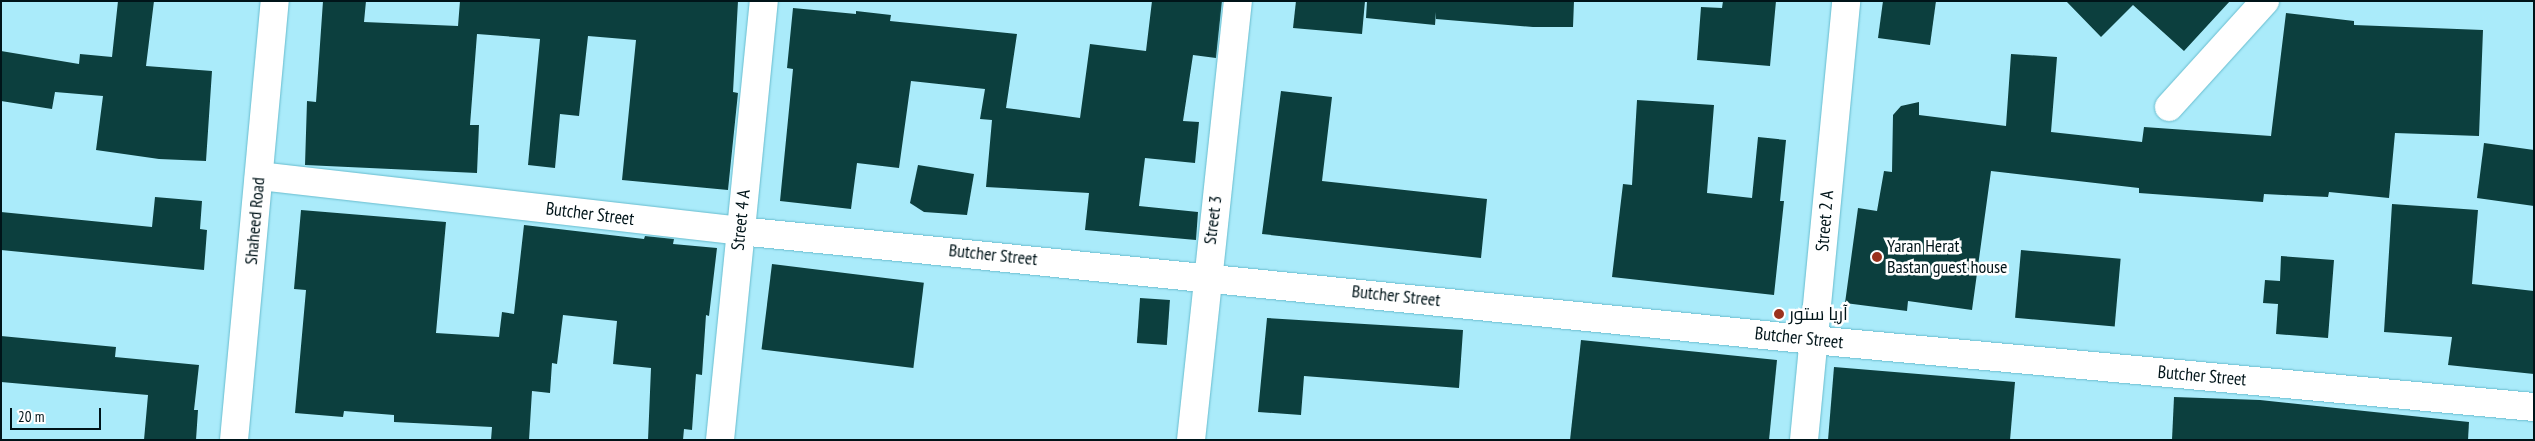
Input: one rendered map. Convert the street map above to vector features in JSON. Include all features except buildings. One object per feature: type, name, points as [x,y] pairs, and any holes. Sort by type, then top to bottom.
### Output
[{"type":"street","name":"Shaheed Road","points":[[234,440],[275,1]]},
{"type":"street","name":"Street 4 A","points":[[720,440],[764,1]]},
{"type":"street","name":"Street 3","points":[[1191,440],[1206,276],[1238,1]]},
{"type":"street","name":"Street 2 A","points":[[1804,440],[1846,1]]},
{"type":"street","points":[[2169,107],[2265,1]]},
{"type":"street","name":"Butcher Street","points":[[259,176],[740,231],[1206,276],[1813,340],[2534,407]]},
{"type":"place","name":"Yaran Herat Bastan guest house","points":[[1877,257]]},
{"type":"place","name":"آریا ستور","points":[[1779,314]]}]
